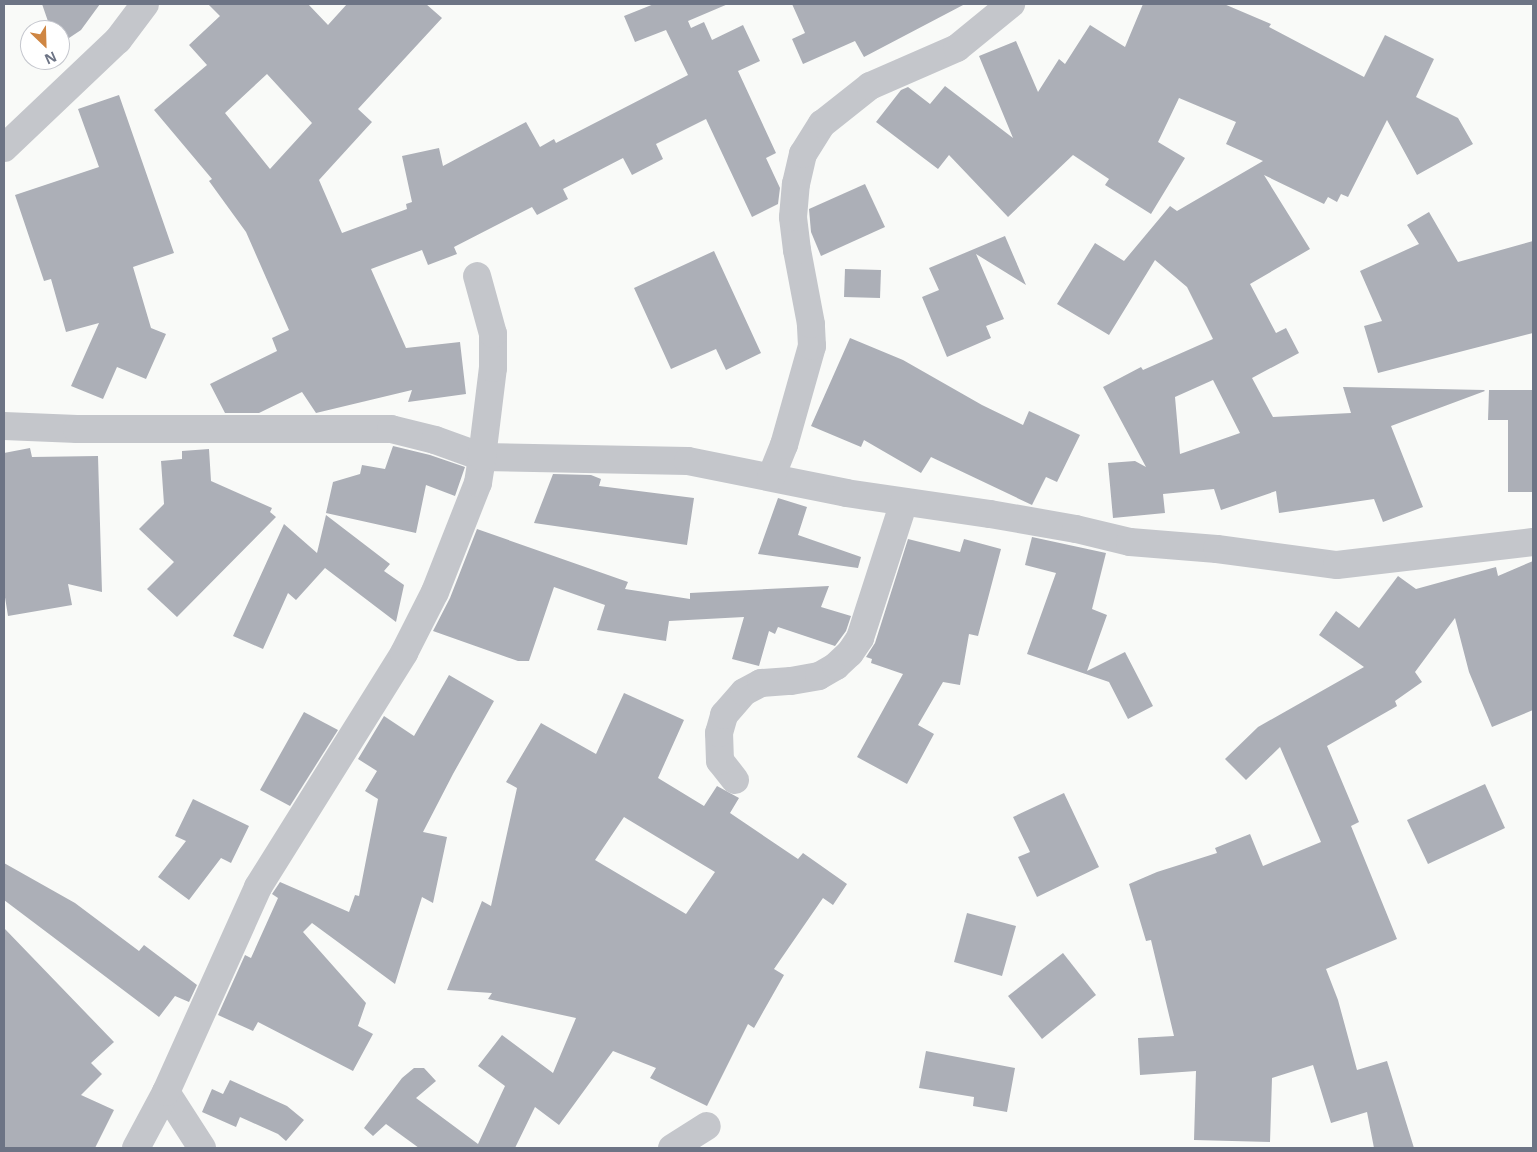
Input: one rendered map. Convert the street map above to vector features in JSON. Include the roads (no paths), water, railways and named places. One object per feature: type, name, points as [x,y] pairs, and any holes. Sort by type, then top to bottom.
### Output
[{"type":"street","points":[[4,148],[118,40],[145,4]]},
{"type":"street","points":[[771,476],[784,445],[812,346],[811,324],[798,259],[793,217],[796,184],[803,154],[822,124],[870,86],[957,48],[1011,4]]},
{"type":"street","points":[[136,1148],[166,1092],[258,887],[404,653],[422,618],[435,592],[478,483],[493,368],[493,334],[477,276]]},
{"type":"street","points":[[4,426],[77,429],[391,429],[435,440],[482,457],[688,462],[771,476],[846,493],[1038,522],[1130,542],[1217,548],[1337,565],[1533,542]]},
{"type":"street","points":[[735,780],[720,761],[718,733],[724,715],[744,692],[761,683],[791,681],[819,676],[836,666],[850,653],[860,638],[904,502]]},
{"type":"street","points":[[166,1092],[202,1148]]},
{"type":"street","points":[[672,1148],[707,1126]]}]
